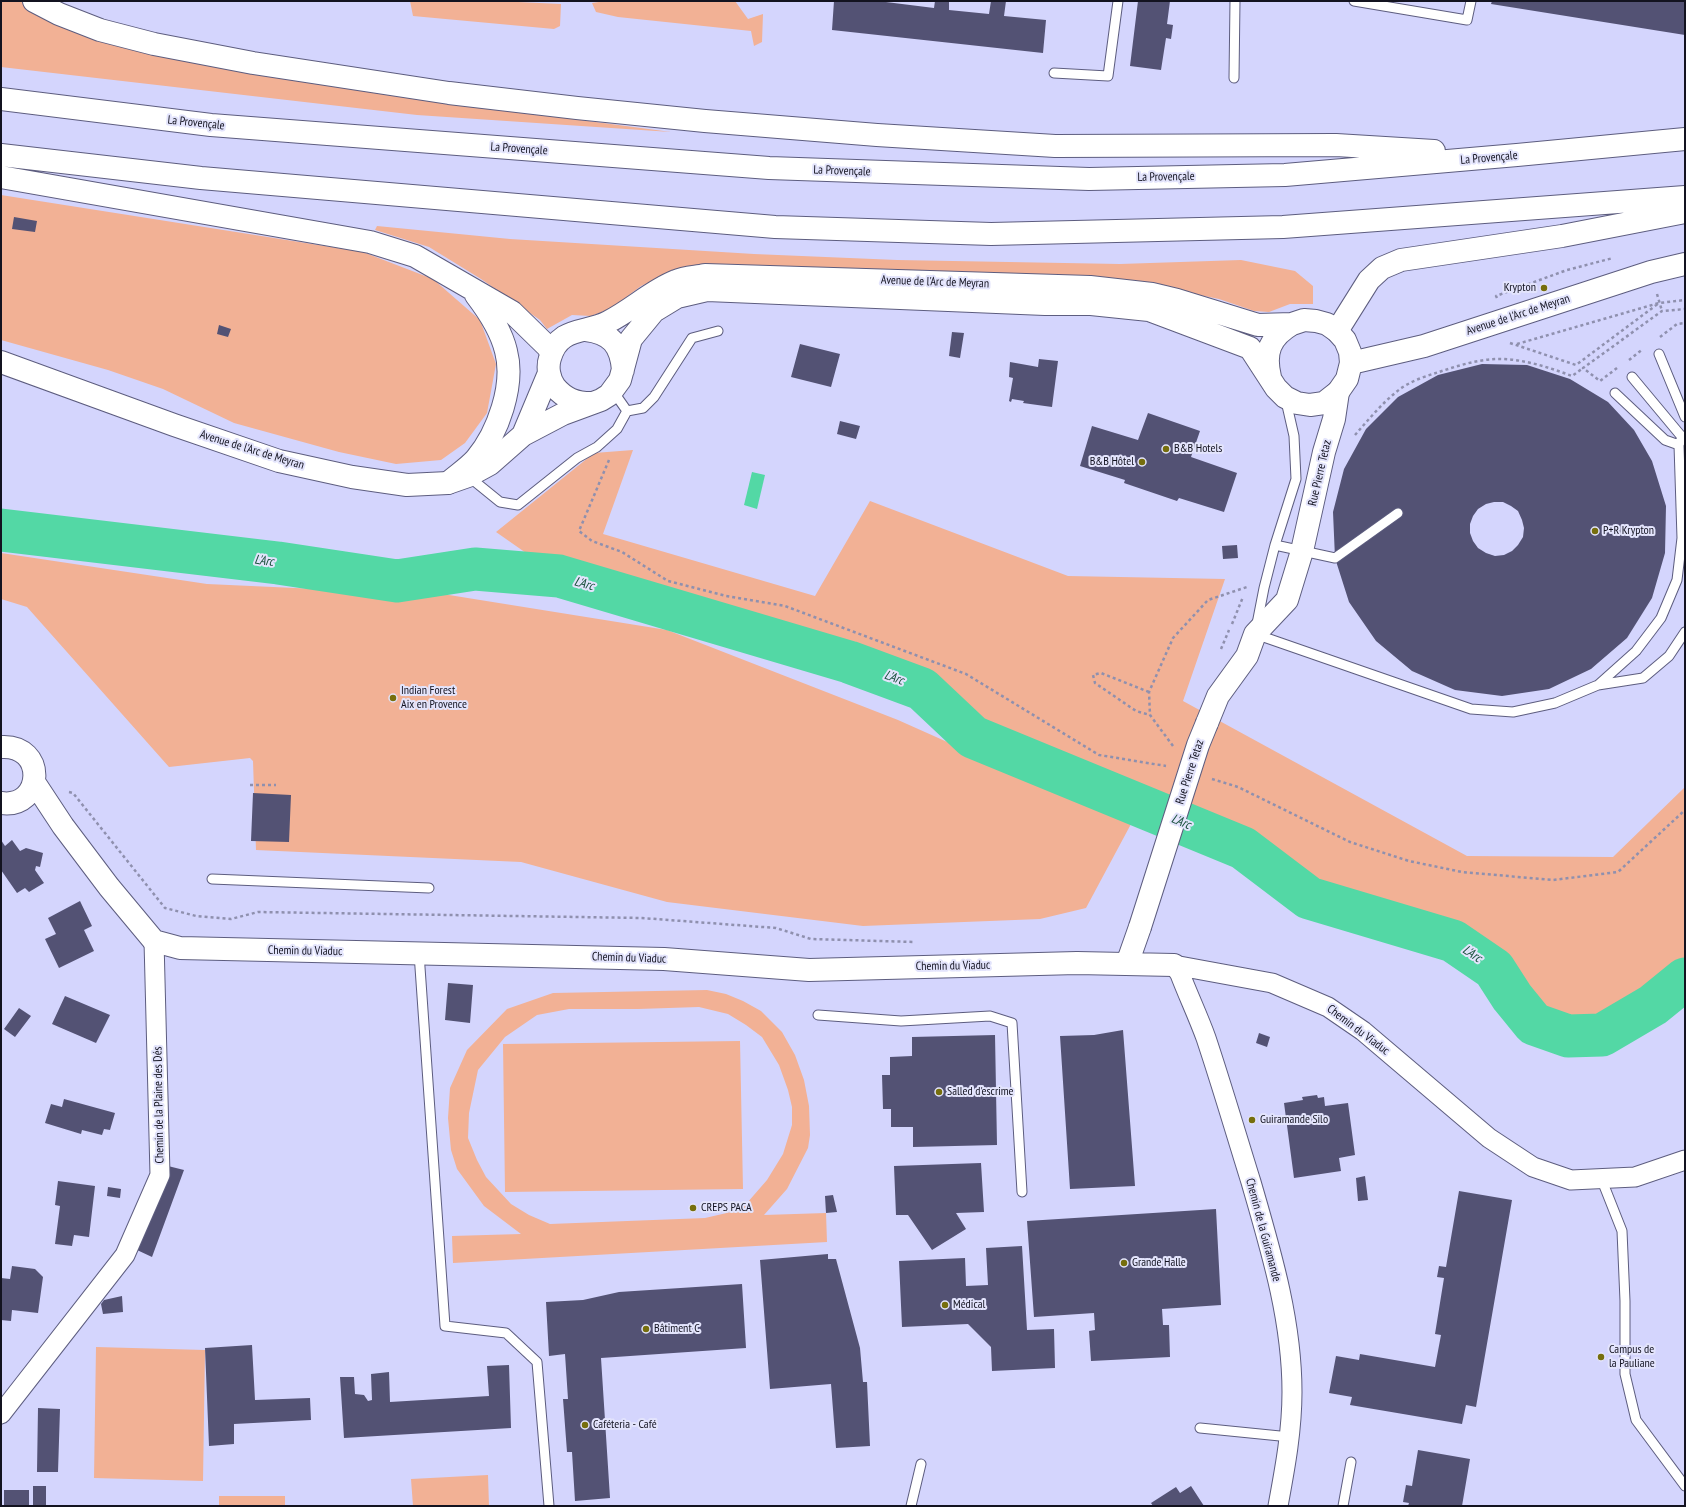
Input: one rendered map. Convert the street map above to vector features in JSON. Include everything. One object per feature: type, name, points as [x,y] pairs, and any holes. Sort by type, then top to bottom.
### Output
[{"type":"main road","points":[[34,1],[59,14],[100,30],[162,46],[253,63],[449,92],[600,110],[768,126],[1055,146],[1336,145],[1517,155]]},
{"type":"main road","name":"La Provençale","points":[[1,99],[219,126],[777,168],[1089,179],[1285,175],[1685,139]]},
{"type":"main road","points":[[1,155],[201,178],[775,227],[991,234],[1283,227],[1685,197]]},
{"type":"main road","points":[[1,177],[370,242],[415,256],[512,312],[552,351]]},
{"type":"main road","points":[[1337,331],[1369,280],[1382,268],[1401,260],[1562,236],[1685,212]]},
{"type":"main road","name":"Avenue de l'Arc de Meyran","points":[[1351,363],[1424,346],[1651,272],[1685,264]]},
{"type":"main road","name":"Avenue de l'Arc de Meyran","points":[[586,330],[608,322],[656,291],[677,280],[706,275],[1090,287],[1152,294],[1178,300],[1258,325],[1292,324]]},
{"type":"main road","points":[[458,479],[476,459],[491,436],[503,408],[508,378],[506,351],[492,316],[469,286]]},
{"type":"main road","name":"Avenue de l'Arc de Meyran","points":[[4,365],[279,461],[352,477],[407,485],[458,479],[490,464],[523,435],[563,414],[601,400],[613,391],[620,380],[631,339],[654,311],[677,297],[707,290],[1044,304],[1091,304],[1149,310],[1250,348],[1276,388],[1285,396],[1297,402],[1310,404],[1324,402],[1338,392],[1347,379],[1351,363],[1350,352],[1345,340],[1337,331],[1327,324],[1304,320],[1292,324],[1282,330],[1273,340],[1268,352],[1267,364],[1270,377]]},
{"type":"main road","name":"Avenue de l'Arc de Meyran","points":[[523,435],[549,373],[549,362],[552,351],[557,342],[566,335],[575,331],[586,330],[596,331],[606,335],[614,342],[622,357],[623,370]]},
{"type":"main road","points":[[549,373],[553,384],[560,393],[569,400],[580,403],[592,403]]},
{"type":"main road","name":"Rue Pierre Tetaz","points":[[1127,964],[1198,745],[1218,696],[1247,656],[1255,634],[1287,600],[1302,551],[1324,452],[1334,419],[1338,392]]},
{"type":"main road","points":[[1,746],[10,746],[19,749],[27,755],[34,767],[34,782],[31,791],[10,802]]},
{"type":"main road","points":[[34,782],[63,826],[109,887],[154,941]]},
{"type":"main road","points":[[10,802],[63,826]]},
{"type":"main road","name":"Chemin du Viaduc","points":[[154,941],[180,948],[664,958],[809,970],[1077,963],[1174,964]]},
{"type":"street","name":"Chemin de la Plaine des Dés","points":[[1,1414],[125,1255],[160,1175],[154,941]]},
{"type":"street","name":"Chemin du Viaduc","points":[[1174,964],[1272,983],[1328,1007],[1363,1031],[1489,1138],[1534,1167],[1571,1180],[1636,1177],[1685,1160]]},
{"type":"street","name":"Chemin de la Guiramande","points":[[1174,964],[1205,1037],[1235,1130],[1274,1263],[1289,1344],[1292,1392],[1290,1437],[1278,1506]]},
{"type":"lane","points":[[1054,73],[1108,76],[1118,1]]},
{"type":"lane","points":[[1234,78],[1235,1]]},
{"type":"lane","points":[[1354,1],[1467,20],[1471,1]]},
{"type":"lane","points":[[627,411],[643,408],[654,397],[692,338],[718,331]]},
{"type":"lane","points":[[1658,354],[1685,417]]},
{"type":"lane","points":[[1598,685],[1636,651],[1661,618],[1678,580],[1682,538],[1682,439],[1632,377]]},
{"type":"lane","points":[[613,391],[627,411]]},
{"type":"lane","points":[[1614,392],[1665,440],[1682,439]]},
{"type":"lane","name":"Rue Pierre Tetaz","points":[[1255,634],[1264,588],[1275,545],[1296,479],[1294,436],[1285,396]]},
{"type":"lane","points":[[458,479],[500,502],[518,505],[577,458],[597,447],[617,429],[627,411]]},
{"type":"lane","points":[[1275,545],[1335,558],[1398,514]]},
{"type":"lane","points":[[1255,634],[1471,709],[1513,712],[1555,703],[1598,685],[1643,678],[1669,656],[1685,632]]},
{"type":"lane","points":[[212,879],[428,888]]},
{"type":"lane","points":[[419,953],[445,1326],[506,1334],[537,1362],[548,1506]]},
{"type":"lane","points":[[818,1015],[901,1021],[990,1016],[1012,1023],[1022,1192]]},
{"type":"lane","points":[[1600,1178],[1622,1231],[1625,1301],[1625,1374],[1636,1420],[1685,1486]]},
{"type":"lane","points":[[1200,1428],[1290,1437]]},
{"type":"lane","points":[[1343,1506],[1351,1462]]},
{"type":"lane","points":[[911,1506],[921,1464]]},
{"type":"path","points":[[1659,303],[1576,365],[1517,344],[1659,303],[1685,300]]},
{"type":"path","points":[[1350,440],[1382,405],[1401,388],[1428,375],[1461,364],[1495,359],[1520,361],[1552,368],[1572,376],[1662,311],[1685,309]]},
{"type":"path","points":[[1660,337],[1678,324],[1685,323]]},
{"type":"path","points":[[1583,368],[1600,381],[1648,346]]},
{"type":"path","points":[[610,458],[579,531],[592,541],[622,552],[668,581],[726,596],[785,606],[966,674],[1099,755],[1170,768]]},
{"type":"path","points":[[1172,754],[1173,747],[1150,715],[1149,692],[1173,638],[1208,600],[1248,587]]},
{"type":"path","points":[[1149,692],[1101,672],[1093,674],[1095,682],[1136,711],[1150,715]]},
{"type":"path","points":[[1208,778],[1238,787],[1350,842],[1409,861],[1462,872],[1553,880],[1618,872],[1685,810]]},
{"type":"path","points":[[34,782],[73,793],[165,908],[196,916],[231,919],[258,912],[642,918],[776,928],[811,939],[920,942]]},
{"type":"path","points":[[250,785],[276,786]]},
{"type":"shaded area","points":[[1,1],[20,1],[53,22],[127,49],[232,68],[453,103],[671,132],[417,115],[1,67]]},
{"type":"shaded area","points":[[410,1],[497,1],[561,4],[560,26],[554,29],[413,16]]},
{"type":"shaded area","points":[[605,1],[735,1],[748,19],[763,14],[762,42],[754,46],[751,31],[618,17],[596,12],[592,3]]},
{"type":"shaded area","points":[[1,195],[363,252],[433,279],[480,320],[496,364],[487,413],[465,443],[441,460],[396,464],[339,452],[234,423],[163,389],[108,370],[1,340]]},
{"type":"shaded area","points":[[377,226],[510,239],[754,254],[897,260],[1120,264],[1241,260],[1295,271],[1313,286],[1313,304],[1290,304],[1269,312],[1254,311],[1219,299],[1165,288],[679,269],[641,286],[612,308],[591,316],[572,315],[547,329],[540,320],[481,279],[429,247],[375,230]]},
{"type":"shaded area","points":[[633,450],[603,534],[815,596],[870,501],[1068,576],[1225,579],[1183,701],[1467,856],[1613,857],[1685,787],[1685,979],[1653,1005],[1602,1035],[1568,1036],[1534,1024],[1512,997],[1494,969],[1453,941],[1308,896],[1243,848],[973,737],[922,689],[559,576],[496,532],[594,453]]},
{"type":"shaded area","points":[[752,472],[765,475],[757,509],[744,505]]},
{"type":"shaded area","points":[[1,553],[207,584],[449,595],[667,630],[898,720],[1131,824],[1086,908],[1040,919],[863,926],[667,902],[521,862],[256,850],[253,761],[250,758],[169,767],[27,607],[1,599]]},
{"type":"shaded area","points":[[707,990],[726,994],[761,1011],[782,1032],[795,1055],[804,1080],[809,1106],[810,1135],[808,1148],[787,1189],[764,1215],[826,1213],[827,1242],[453,1263],[452,1236],[521,1234],[484,1206],[457,1169],[451,1150],[448,1118],[450,1088],[467,1050],[507,1009],[553,993]],"holes":[[[699,1007],[728,1014],[762,1037],[779,1065],[788,1090],[792,1107],[792,1125],[783,1154],[767,1180],[747,1203],[731,1212],[705,1218],[550,1224],[529,1215],[511,1204],[486,1177],[468,1138],[469,1113],[478,1070],[505,1037],[537,1015],[569,1009]]]},
{"type":"shaded area","points":[[740,1041],[743,1189],[505,1192],[503,1044]]},
{"type":"shaded area","points":[[96,1347],[205,1350],[203,1481],[94,1478]]},
{"type":"shaded area","points":[[488,1475],[489,1506],[413,1506],[411,1479]]},
{"type":"shaded area","points":[[219,1496],[285,1496],[285,1506],[219,1506]]},
{"type":"building","points":[[834,1],[878,1],[934,8],[935,1],[949,1],[949,10],[989,14],[991,1],[1006,1],[1004,16],[1046,20],[1043,53],[832,30]]},
{"type":"building","points":[[1138,1],[1170,1],[1167,24],[1173,25],[1171,39],[1166,38],[1161,70],[1130,66]]},
{"type":"building","points":[[1492,1],[1685,1],[1685,35],[1491,4]]},
{"type":"building","points":[[14,217],[37,221],[35,232],[12,229]]},
{"type":"building","points":[[219,325],[231,329],[228,337],[217,334]]},
{"type":"building","points":[[952,332],[964,333],[960,358],[949,356]]},
{"type":"building","points":[[800,344],[840,354],[831,387],[791,377]]},
{"type":"building","points":[[1039,359],[1058,361],[1052,407],[1023,403],[1024,401],[1012,399],[1011,402],[1009,401],[1013,378],[1009,377],[1010,362],[1038,367]]},
{"type":"building","name":"P+R Krypton","points":[[1482,364],[1527,365],[1570,379],[1608,402],[1634,430],[1652,461],[1666,506],[1665,553],[1652,598],[1627,638],[1591,669],[1549,689],[1502,696],[1455,690],[1412,671],[1376,641],[1349,602],[1335,558],[1333,512],[1344,469],[1366,429],[1398,397],[1438,375]],"holes":[[[1503,502],[1518,511],[1524,528],[1523,537],[1512,551],[1504,555],[1495,556],[1478,548],[1470,533],[1470,524],[1478,509],[1486,504]]]},
{"type":"building","name":"B&B Hôtel","points":[[1148,413],[1200,431],[1191,457],[1237,473],[1224,512],[1179,498],[1177,501],[1124,483],[1125,480],[1080,466],[1092,426],[1138,440]]},
{"type":"building","points":[[840,421],[860,426],[856,439],[837,434]]},
{"type":"building","points":[[1237,545],[1238,558],[1223,559],[1222,546]]},
{"type":"building","points":[[253,793],[291,795],[289,842],[251,841]]},
{"type":"building","points":[[1,840],[5,846],[12,840],[20,851],[26,848],[43,853],[40,867],[36,866],[35,870],[44,883],[29,892],[25,888],[17,893],[1,870]]},
{"type":"building","points":[[80,901],[92,926],[84,930],[94,951],[59,968],[45,939],[56,934],[48,918]]},
{"type":"building","points":[[448,983],[473,985],[470,1023],[445,1020]]},
{"type":"building","points":[[65,996],[110,1015],[96,1043],[52,1024]]},
{"type":"building","points":[[19,1008],[31,1016],[15,1037],[4,1029]]},
{"type":"building","points":[[1123,1030],[1135,1186],[1070,1189],[1060,1036],[1094,1035]]},
{"type":"building","points":[[1259,1033],[1270,1037],[1267,1047],[1256,1043]]},
{"type":"building","name":"Salled d'escrime","points":[[995,1035],[997,1145],[913,1147],[913,1127],[891,1127],[891,1109],[883,1109],[882,1075],[890,1075],[890,1057],[912,1056],[912,1037]]},
{"type":"building","points":[[1317,1095],[1318,1098],[1324,1097],[1325,1106],[1348,1103],[1355,1155],[1339,1158],[1341,1171],[1294,1178],[1284,1103],[1303,1100],[1302,1097]]},
{"type":"building","points":[[64,1099],[115,1113],[110,1130],[104,1129],[102,1135],[82,1130],[81,1134],[45,1123],[51,1104],[62,1107]]},
{"type":"building","points":[[981,1163],[984,1212],[956,1213],[966,1229],[932,1250],[908,1215],[896,1215],[894,1166]]},
{"type":"building","points":[[168,1166],[184,1170],[152,1257],[137,1250]]},
{"type":"building","points":[[1365,1176],[1368,1200],[1358,1201],[1356,1178]]},
{"type":"building","points":[[58,1181],[95,1186],[89,1237],[74,1235],[72,1246],[55,1244],[60,1206],[55,1205]]},
{"type":"building","points":[[108,1187],[121,1189],[120,1198],[107,1196]]},
{"type":"building","points":[[1459,1191],[1512,1200],[1476,1407],[1466,1405],[1462,1424],[1350,1405],[1352,1397],[1329,1393],[1336,1356],[1359,1360],[1360,1354],[1435,1367],[1441,1335],[1435,1334],[1444,1278],[1437,1277],[1439,1266],[1446,1267]]},
{"type":"building","points":[[833,1195],[837,1212],[826,1213],[825,1196]]},
{"type":"building","name":"Grande Halle","points":[[1216,1209],[1221,1305],[1162,1309],[1163,1325],[1169,1325],[1170,1357],[1091,1361],[1089,1331],[1095,1330],[1094,1313],[1034,1317],[1027,1221]]},
{"type":"building","points":[[1022,1246],[1027,1330],[1054,1329],[1055,1368],[992,1371],[991,1347],[968,1324],[902,1327],[899,1261],[965,1258],[966,1286],[988,1285],[986,1248]]},
{"type":"building","points":[[828,1254],[828,1259],[836,1259],[860,1348],[863,1382],[867,1382],[870,1446],[836,1448],[831,1384],[770,1389],[760,1260]]},
{"type":"building","points":[[12,1266],[35,1269],[43,1277],[38,1313],[12,1310],[11,1321],[1,1320],[1,1278],[10,1279]]},
{"type":"building","name":"Bâtiment C","points":[[742,1284],[746,1348],[601,1358],[610,1498],[575,1501],[572,1452],[567,1452],[563,1399],[568,1399],[565,1354],[549,1356],[546,1302],[583,1300],[619,1292]]},
{"type":"building","points":[[122,1296],[123,1312],[103,1314],[101,1304],[104,1300]]},
{"type":"building","points":[[252,1345],[255,1400],[310,1398],[311,1420],[234,1424],[234,1444],[209,1446],[205,1348]]},
{"type":"building","points":[[509,1365],[511,1428],[344,1438],[340,1377],[354,1377],[355,1394],[364,1395],[368,1401],[372,1400],[371,1374],[389,1372],[390,1402],[489,1396],[487,1366]]},
{"type":"building","points":[[38,1408],[60,1409],[58,1472],[37,1472]]},
{"type":"building","points":[[1418,1450],[1470,1459],[1462,1506],[1408,1506],[1409,1503],[1403,1502],[1406,1485],[1412,1486]]},
{"type":"building","points":[[33,1486],[46,1486],[46,1506],[33,1506]]},
{"type":"building","points":[[1191,1486],[1204,1506],[1153,1506],[1151,1503],[1176,1487],[1180,1493]]},
{"type":"building","points":[[4,1490],[29,1490],[29,1506],[4,1506]]},
{"type":"waterway","name":"L'Arc","points":[[1,530],[278,563],[397,581],[475,569],[559,576],[849,662],[922,689],[973,737],[1243,848],[1309,898],[1453,941],[1494,969],[1512,997],[1534,1024],[1568,1036],[1602,1035],[1653,1005],[1685,979]]},
{"type":"place","name":"Krypton","points":[[1544,288]]},
{"type":"place","name":"B&B Hotels","points":[[1166,449]]},
{"type":"place","name":"B&B Hôtel","points":[[1142,462]]},
{"type":"place","name":"P+R Krypton","points":[[1595,531]]},
{"type":"place","name":"Indian Forest Aix en Provence","points":[[393,698]]},
{"type":"place","name":"Salled d'escrime","points":[[939,1092]]},
{"type":"place","name":"Guiramande Silo","points":[[1252,1120]]},
{"type":"place","name":"CREPS PACA","points":[[693,1208]]},
{"type":"place","name":"Grande Halle","points":[[1124,1263]]},
{"type":"place","name":"Médical","points":[[945,1305]]},
{"type":"place","name":"Bâtiment C","points":[[646,1329]]},
{"type":"place","name":"Campus de la Pauliane","points":[[1601,1357]]},
{"type":"place","name":"Caféteria - Café","points":[[585,1425]]}]
